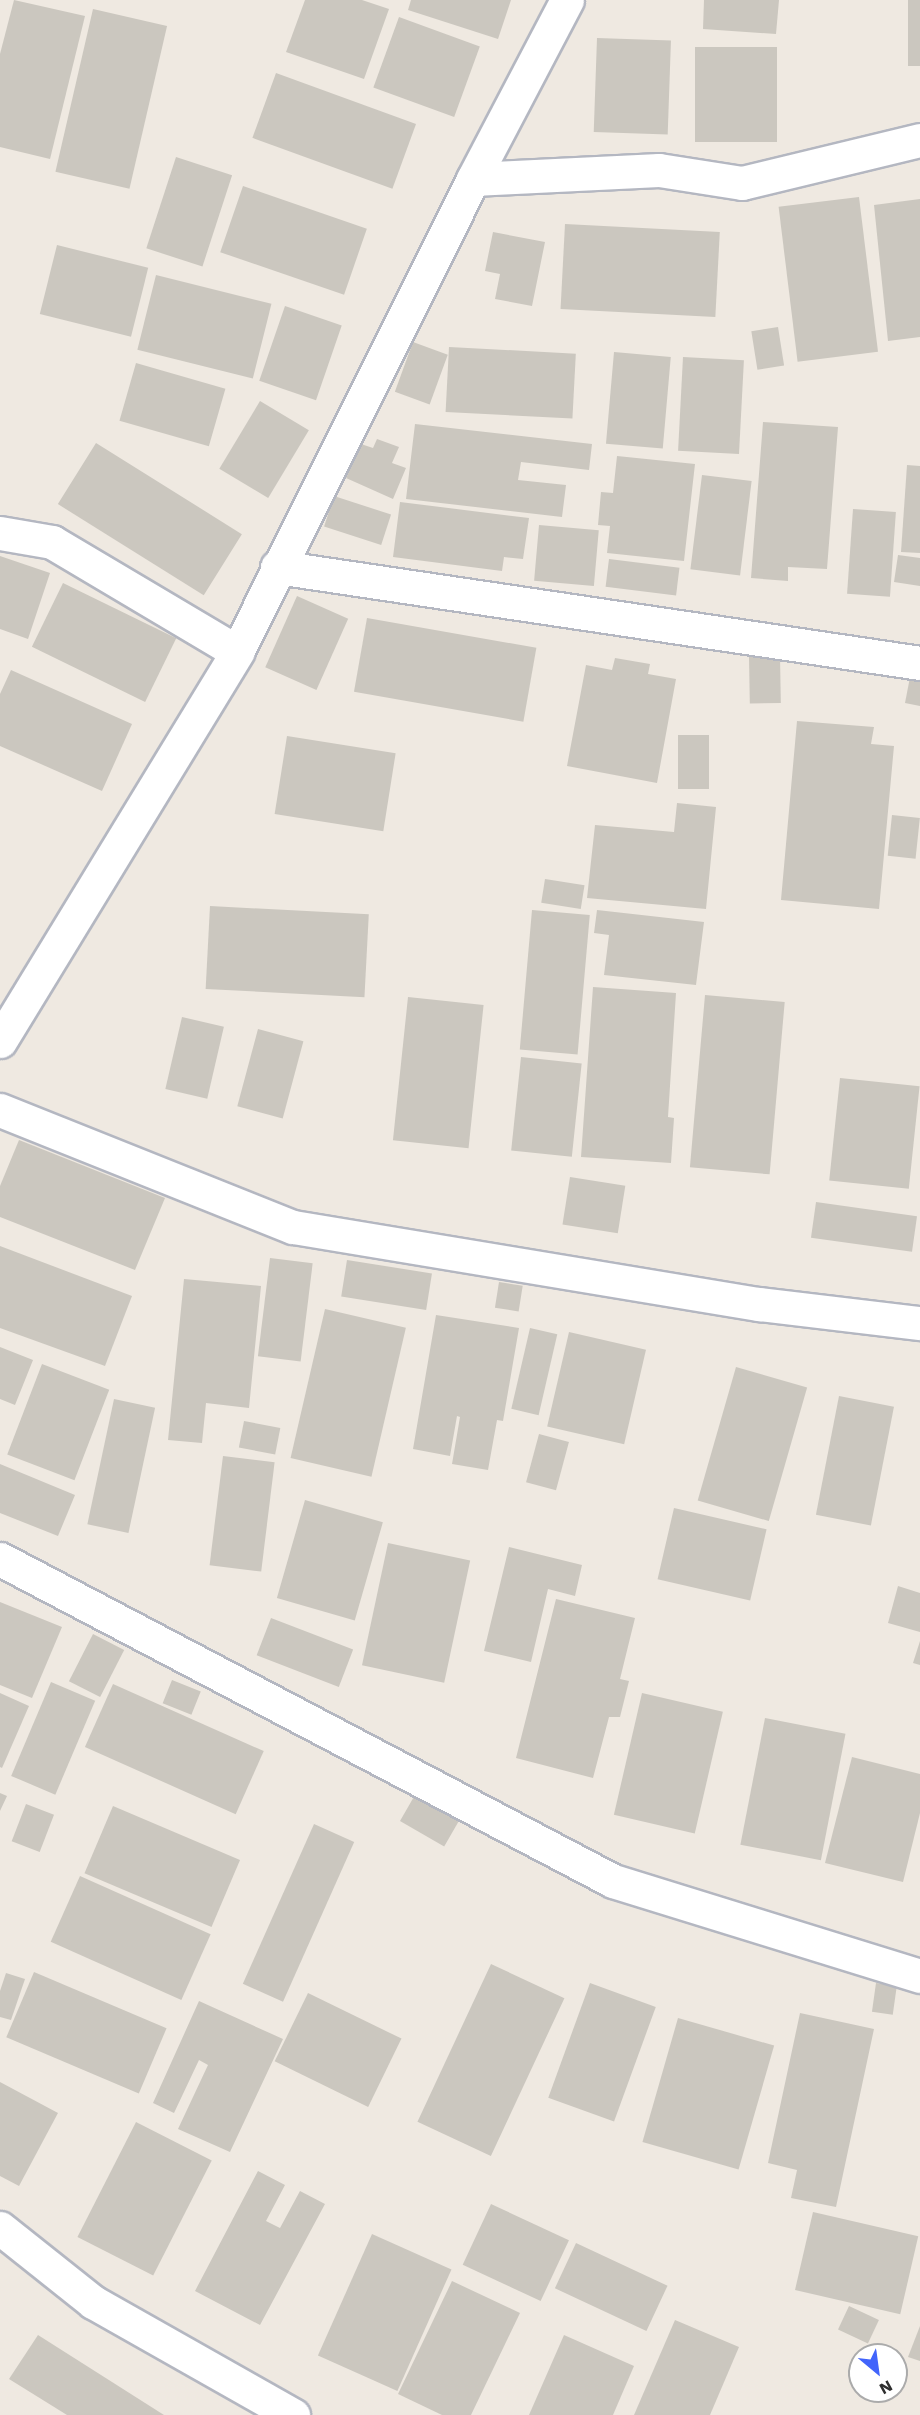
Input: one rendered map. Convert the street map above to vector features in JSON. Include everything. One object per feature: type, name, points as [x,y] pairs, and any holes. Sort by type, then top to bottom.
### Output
[{"type":"street","points":[[0,1041],[237,652],[277,567],[472,179],[567,0]]},
{"type":"street","points":[[472,179],[659,170],[742,183],[920,140]]},
{"type":"street","points":[[0,533],[52,542],[237,652]]},
{"type":"street","points":[[277,567],[920,663]]},
{"type":"street","points":[[0,1110],[292,1227],[760,1304],[920,1323]]},
{"type":"street","points":[[0,1559],[613,1881],[920,1976]]},
{"type":"street","points":[[0,2228],[93,2302],[257,2406],[293,2415]]},
{"type":"building","points":[[14,0],[85,16],[50,159],[0,147],[0,54]]},
{"type":"building","points":[[305,0],[362,0],[389,9],[364,79],[286,52]]},
{"type":"building","points":[[411,0],[511,0],[498,39],[408,10]]},
{"type":"building","points":[[704,0],[779,0],[776,34],[703,29]]},
{"type":"building","points":[[908,0],[920,0],[920,66],[908,66]]},
{"type":"building","points":[[93,9],[167,26],[129,189],[55,172]]},
{"type":"building","points":[[399,17],[480,46],[454,117],[373,87]]},
{"type":"building","points":[[597,38],[671,41],[668,135],[594,132]]},
{"type":"building","points":[[695,47],[777,47],[777,142],[695,142]]},
{"type":"building","points":[[276,73],[416,124],[392,189],[252,138]]},
{"type":"building","points":[[176,157],[232,175],[202,267],[146,248]]},
{"type":"building","points":[[243,186],[367,229],[344,295],[220,252]]},
{"type":"building","points":[[859,197],[878,352],[798,362],[779,207]]},
{"type":"building","points":[[920,199],[920,337],[888,341],[874,205]]},
{"type":"building","points":[[565,224],[720,232],[715,317],[561,309]]},
{"type":"building","points":[[493,232],[545,242],[532,306],[495,299],[500,274],[485,271]]},
{"type":"building","points":[[57,245],[148,268],[131,337],[40,314]]},
{"type":"building","points":[[156,275],[271,304],[253,379],[137,350]]},
{"type":"building","points":[[285,306],[342,326],[316,400],[259,381]]},
{"type":"building","points":[[778,327],[784,366],[757,370],[751,331]]},
{"type":"building","points":[[413,342],[448,355],[430,404],[395,392]]},
{"type":"building","points":[[449,347],[576,354],[572,419],[446,412]]},
{"type":"building","points":[[614,352],[671,357],[663,449],[606,444]]},
{"type":"building","points":[[683,357],[744,360],[739,454],[678,451]]},
{"type":"building","points":[[136,363],[225,389],[209,446],[119,421]]},
{"type":"building","points":[[260,401],[309,430],[268,498],[219,469]]},
{"type":"building","points":[[763,422],[838,427],[827,569],[788,567],[788,581],[751,578]]},
{"type":"building","points":[[415,424],[592,444],[589,470],[521,462],[518,480],[566,485],[562,517],[406,499]]},
{"type":"building","points":[[377,439],[399,447],[392,463],[406,468],[393,499],[346,478],[361,444],[373,448]]},
{"type":"building","points":[[96,443],[242,534],[204,595],[58,504]]},
{"type":"building","points":[[617,456],[695,464],[684,561],[607,553],[610,526],[598,525],[601,492],[613,493]]},
{"type":"building","points":[[907,465],[920,466],[920,553],[901,552]]},
{"type":"building","points":[[702,475],[752,481],[740,575],[690,569]]},
{"type":"building","points":[[334,496],[391,515],[381,545],[324,526]]},
{"type":"building","points":[[400,502],[529,518],[523,559],[504,557],[502,571],[393,557]]},
{"type":"building","points":[[853,509],[896,512],[890,597],[847,594]]},
{"type":"building","points":[[539,525],[599,530],[594,586],[534,581]]},
{"type":"building","points":[[898,555],[920,558],[920,586],[894,582]]},
{"type":"building","points":[[0,556],[50,573],[28,639],[0,629]]},
{"type":"building","points":[[609,559],[679,568],[676,595],[606,587]]},
{"type":"building","points":[[63,583],[176,638],[145,702],[32,647]]},
{"type":"building","points":[[297,596],[348,619],[316,690],[265,667]]},
{"type":"building","points":[[367,618],[536,648],[523,722],[354,692]]},
{"type":"building","points":[[780,656],[781,703],[750,704],[749,657]]},
{"type":"building","points":[[615,658],[650,664],[648,674],[676,679],[657,783],[567,766],[586,665],[612,670]]},
{"type":"building","points":[[11,670],[132,724],[102,791],[0,746],[0,694]]},
{"type":"building","points":[[911,672],[920,673],[920,706],[905,703]]},
{"type":"building","points":[[797,721],[874,727],[871,744],[894,746],[879,909],[781,900]]},
{"type":"building","points":[[678,735],[709,735],[709,789],[678,789]]},
{"type":"building","points":[[287,736],[396,753],[383,831],[275,814]]},
{"type":"building","points":[[677,803],[716,807],[706,909],[587,898],[595,825],[674,832]]},
{"type":"building","points":[[892,815],[920,818],[916,859],[888,856]]},
{"type":"building","points":[[545,879],[585,885],[581,909],[541,903]]},
{"type":"building","points":[[210,906],[369,914],[364,997],[206,989]]},
{"type":"building","points":[[532,910],[590,915],[578,1055],[520,1049]]},
{"type":"building","points":[[597,910],[704,922],[696,985],[604,975],[609,935],[594,933]]},
{"type":"building","points":[[593,987],[676,993],[668,1117],[674,1118],[671,1163],[581,1157]]},
{"type":"building","points":[[705,995],[785,1002],[770,1174],[690,1167]]},
{"type":"building","points":[[408,997],[484,1005],[469,1148],[393,1140]]},
{"type":"building","points":[[182,1017],[224,1027],[207,1099],[165,1089]]},
{"type":"building","points":[[258,1029],[303,1041],[283,1118],[237,1106]]},
{"type":"building","points":[[521,1057],[582,1063],[572,1157],[511,1150]]},
{"type":"building","points":[[840,1078],[920,1086],[909,1189],[829,1180]]},
{"type":"building","points":[[19,1140],[165,1198],[135,1270],[0,1217],[0,1186]]},
{"type":"building","points":[[570,1177],[625,1186],[618,1233],[562,1224]]},
{"type":"building","points":[[816,1202],[917,1216],[912,1252],[811,1238]]},
{"type":"building","points":[[0,1246],[132,1296],[105,1366],[0,1328]]},
{"type":"building","points":[[270,1258],[313,1263],[301,1362],[258,1356]]},
{"type":"building","points":[[347,1260],[432,1273],[426,1310],[341,1297]]},
{"type":"building","points":[[184,1279],[261,1286],[249,1408],[206,1403],[202,1443],[168,1440]]},
{"type":"building","points":[[499,1282],[523,1286],[519,1311],[495,1308]]},
{"type":"building","points":[[325,1309],[406,1328],[371,1477],[291,1458]]},
{"type":"building","points":[[436,1315],[519,1328],[503,1421],[497,1420],[488,1470],[452,1464],[460,1417],[457,1416],[450,1456],[413,1449]]},
{"type":"building","points":[[530,1328],[557,1334],[539,1415],[511,1409]]},
{"type":"building","points":[[569,1332],[646,1350],[624,1444],[547,1427]]},
{"type":"building","points":[[0,1347],[33,1360],[15,1405],[0,1399]]},
{"type":"building","points":[[42,1364],[109,1390],[74,1480],[7,1455]]},
{"type":"building","points":[[736,1367],[807,1387],[769,1521],[698,1501]]},
{"type":"building","points":[[839,1396],[894,1407],[871,1525],[816,1515]]},
{"type":"building","points":[[114,1399],[155,1408],[128,1533],[87,1524]]},
{"type":"building","points":[[244,1421],[280,1428],[275,1455],[239,1448]]},
{"type":"building","points":[[539,1434],[569,1442],[556,1490],[526,1482]]},
{"type":"building","points":[[223,1456],[275,1462],[261,1572],[210,1565]]},
{"type":"building","points":[[0,1464],[75,1495],[58,1536],[0,1513]]},
{"type":"building","points":[[305,1500],[383,1522],[355,1620],[277,1598]]},
{"type":"building","points":[[674,1508],[767,1529],[750,1600],[658,1579]]},
{"type":"building","points":[[388,1543],[470,1560],[444,1683],[362,1665]]},
{"type":"building","points":[[509,1547],[582,1565],[575,1596],[548,1589],[531,1662],[484,1651]]},
{"type":"building","points":[[898,1586],[920,1593],[920,1632],[888,1623]]},
{"type":"building","points":[[556,1599],[635,1618],[620,1679],[629,1681],[620,1717],[609,1717],[593,1778],[516,1758]]},
{"type":"building","points":[[0,1602],[62,1627],[32,1698],[0,1685]]},
{"type":"building","points":[[271,1618],[353,1650],[339,1687],[257,1655]]},
{"type":"building","points":[[93,1634],[124,1650],[100,1697],[69,1681]]},
{"type":"building","points":[[920,1641],[920,1665],[913,1663]]},
{"type":"building","points":[[172,1680],[201,1692],[191,1715],[163,1703]]},
{"type":"building","points":[[51,1682],[95,1701],[55,1795],[11,1776]]},
{"type":"building","points":[[113,1684],[264,1751],[236,1814],[85,1747]]},
{"type":"building","points":[[0,1693],[29,1706],[2,1768],[0,1767]]},
{"type":"building","points":[[642,1693],[723,1712],[695,1833],[614,1815]]},
{"type":"building","points":[[765,1718],[845,1734],[821,1860],[740,1845]]},
{"type":"building","points":[[852,1757],[920,1774],[920,1813],[903,1882],[825,1863]]},
{"type":"building","points":[[419,1788],[463,1814],[444,1846],[400,1821]]},
{"type":"building","points":[[0,1793],[7,1796],[0,1811]]},
{"type":"building","points":[[26,1804],[54,1815],[40,1852],[12,1841]]},
{"type":"building","points":[[113,1806],[240,1860],[212,1927],[84,1873]]},
{"type":"building","points":[[314,1824],[354,1842],[283,2002],[243,1984]]},
{"type":"building","points":[[80,1876],[211,1934],[181,2000],[51,1942]]},
{"type":"building","points":[[491,1964],[564,1998],[491,2156],[417,2122]]},
{"type":"building","points":[[34,1972],[167,2028],[139,2094],[6,2037]]},
{"type":"building","points":[[6,1973],[25,1979],[11,2020],[0,2017],[0,1991]]},
{"type":"building","points":[[590,1983],[656,2007],[614,2122],[548,2098]]},
{"type":"building","points":[[876,1983],[897,1986],[893,2015],[872,2012]]},
{"type":"building","points":[[308,1993],[401,2039],[368,2107],[275,2061]]},
{"type":"building","points":[[199,2001],[283,2039],[230,2152],[178,2129],[208,2065],[199,2060],[174,2113],[153,2103]]},
{"type":"building","points":[[800,2013],[874,2029],[836,2207],[791,2198],[797,2170],[768,2163]]},
{"type":"building","points":[[678,2018],[774,2046],[739,2170],[642,2142]]},
{"type":"building","points":[[0,2082],[58,2113],[19,2186],[0,2176]]},
{"type":"building","points":[[136,2122],[212,2161],[153,2276],[77,2237]]},
{"type":"building","points":[[258,2171],[285,2185],[266,2221],[280,2228],[300,2191],[325,2204],[260,2325],[195,2291]]},
{"type":"building","points":[[491,2204],[569,2240],[541,2301],[463,2265]]},
{"type":"building","points":[[813,2212],[918,2236],[900,2314],[795,2290]]},
{"type":"building","points":[[372,2234],[451,2269],[397,2391],[318,2356]]},
{"type":"building","points":[[576,2243],[668,2286],[646,2331],[555,2288]]},
{"type":"building","points":[[452,2281],[520,2313],[471,2415],[442,2415],[398,2394]]},
{"type":"building","points":[[849,2306],[879,2320],[867,2343],[838,2330]]},
{"type":"building","points":[[675,2320],[739,2347],[710,2415],[634,2415]]},
{"type":"building","points":[[920,2326],[920,2361],[908,2357]]},
{"type":"building","points":[[38,2335],[164,2415],[67,2415],[9,2379]]},
{"type":"building","points":[[564,2335],[634,2366],[613,2415],[529,2415]]}]
